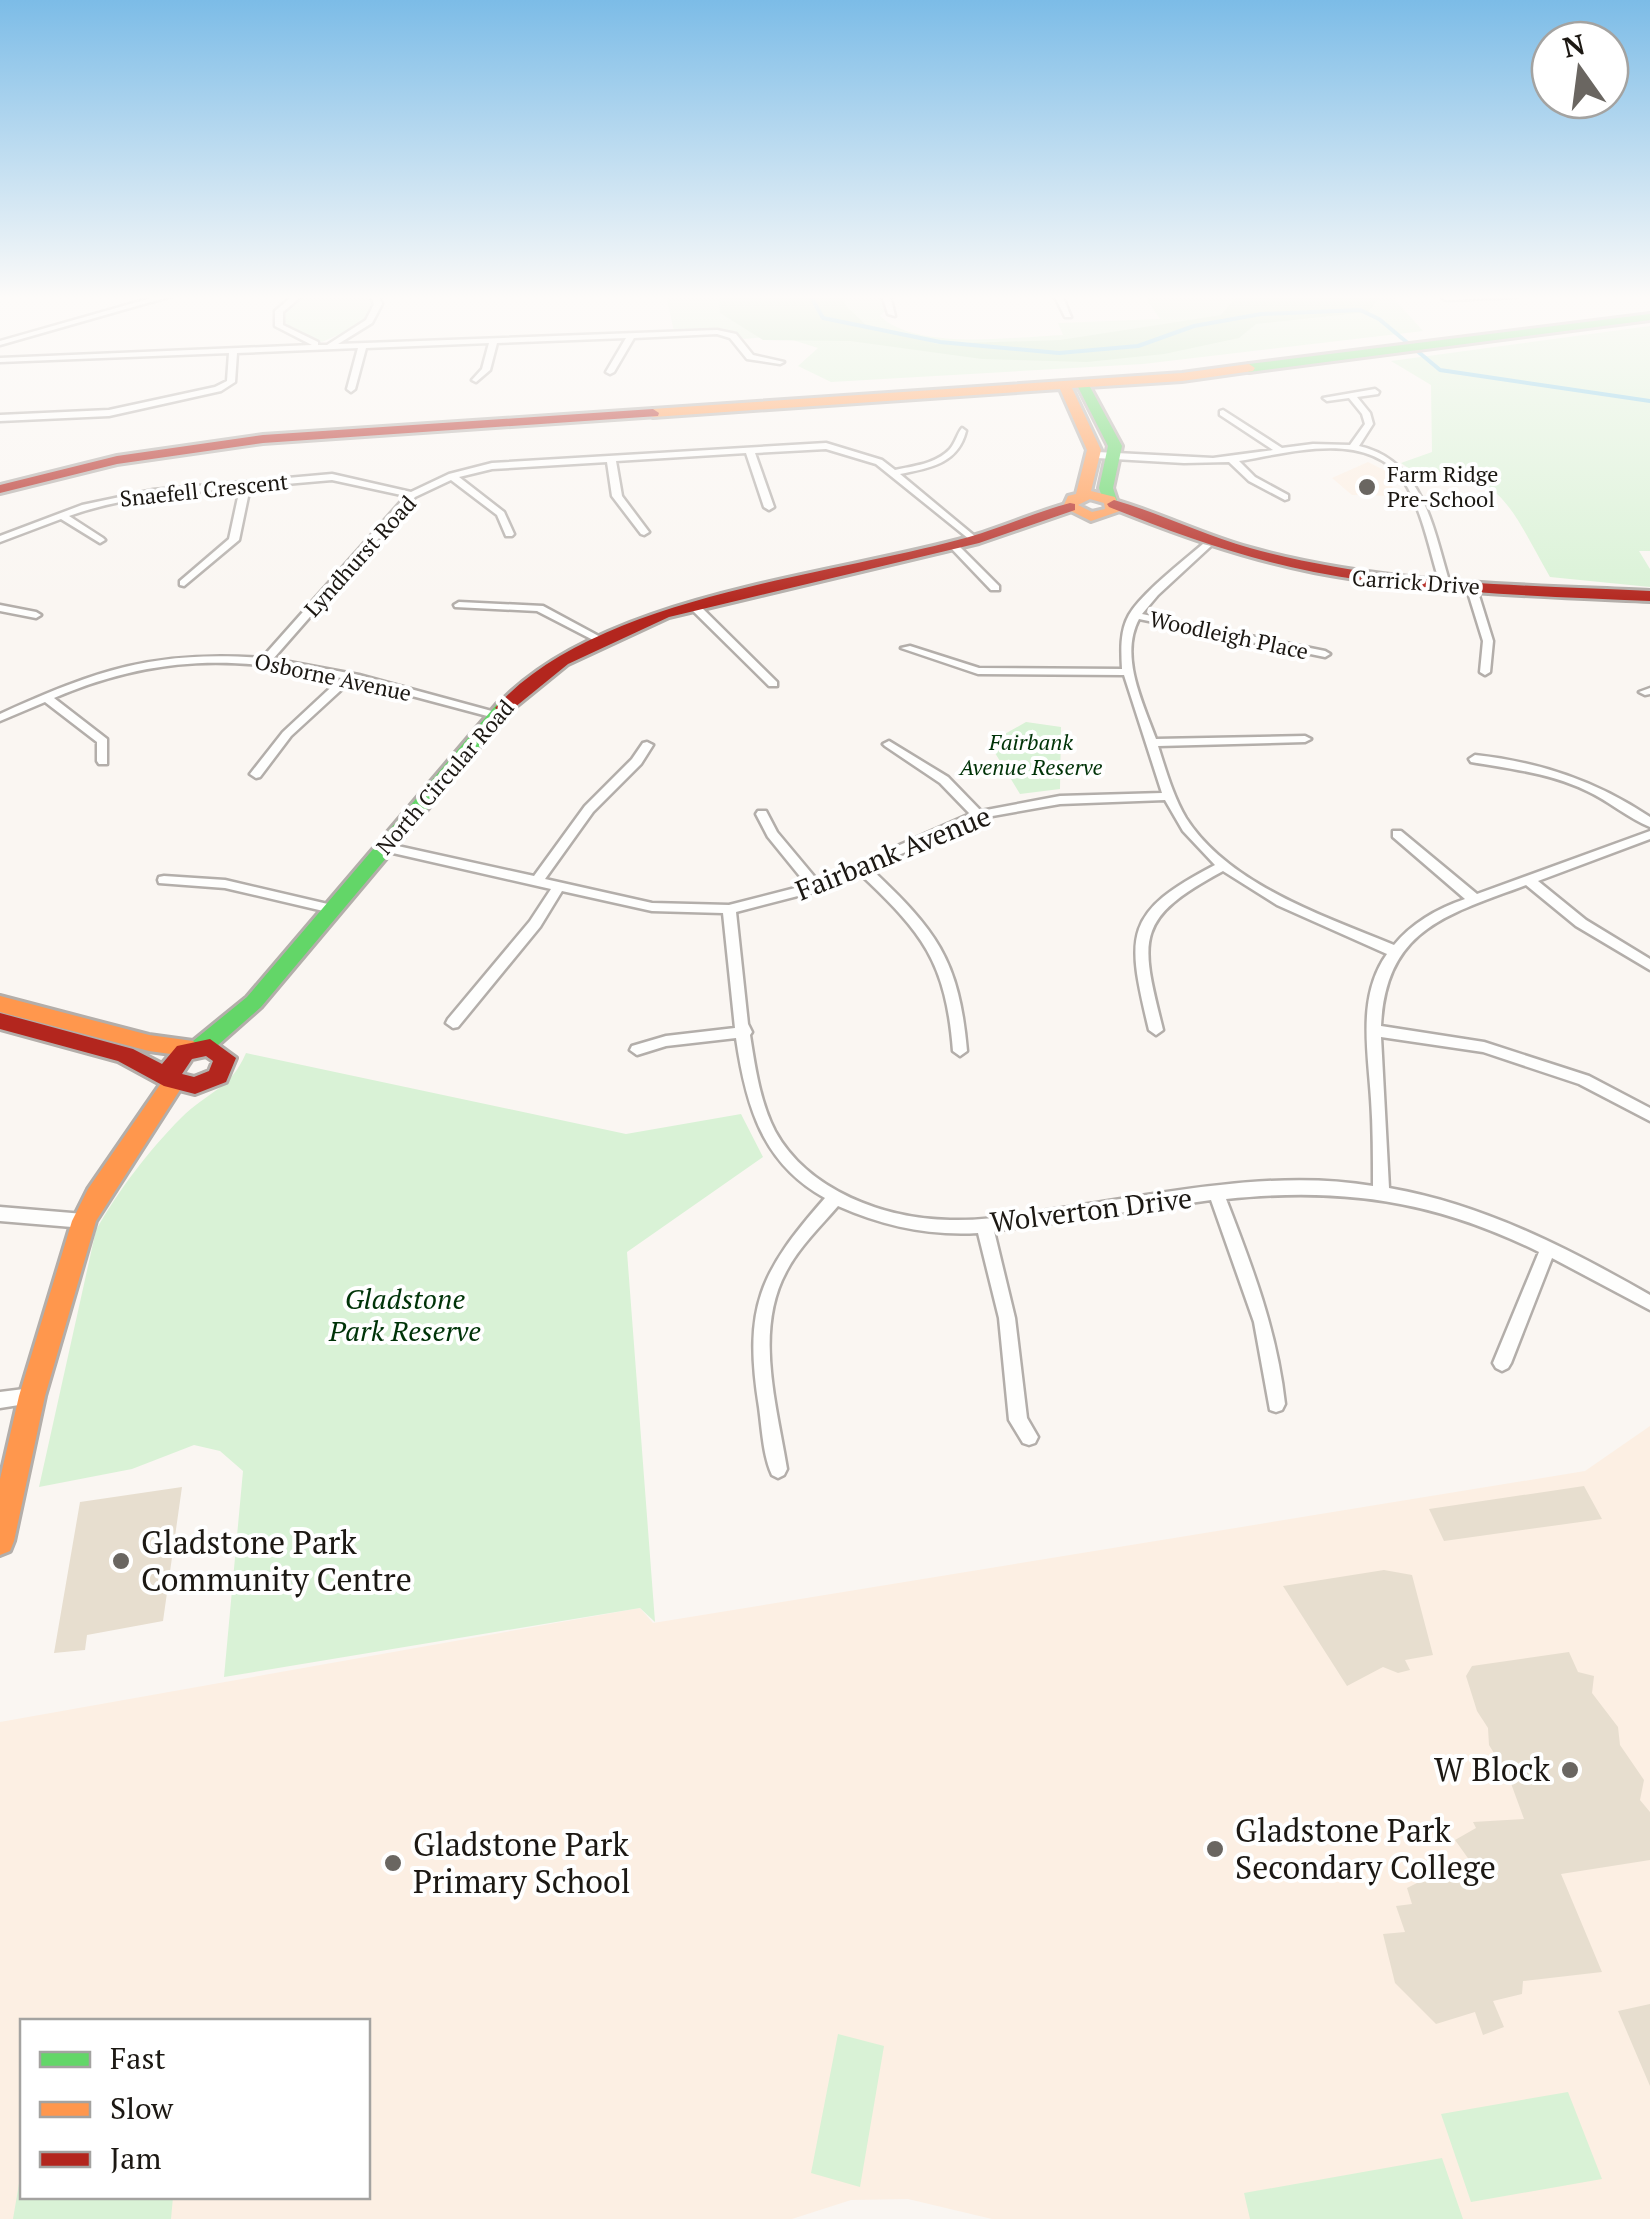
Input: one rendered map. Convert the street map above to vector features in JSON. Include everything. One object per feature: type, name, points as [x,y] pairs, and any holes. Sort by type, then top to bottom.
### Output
[{"type":"street","points":[[0,418],[109,413],[175,399]]},
{"type":"street","points":[[0,489],[117,460],[263,439],[870,399]]},
{"type":"street","points":[[1082,399],[1108,456],[1102,510]]},
{"type":"street","points":[[1352,449],[1370,424],[1353,399]]},
{"type":"street","points":[[1224,413],[1278,449]]},
{"type":"street","points":[[894,472],[948,456],[958,448],[962,431]]},
{"type":"street","points":[[1108,456],[1232,460],[1312,445],[1352,449],[1386,461],[1411,484],[1445,584]]},
{"type":"street","name":"Lyndhurst Road","points":[[267,659],[412,495],[452,476],[492,466],[826,446],[860,453],[894,472],[963,542],[995,588]]},
{"type":"street","points":[[749,449],[769,507]]},
{"type":"street","points":[[611,458],[617,496],[644,532]]},
{"type":"street","points":[[1232,460],[1252,480],[1285,497]]},
{"type":"street","points":[[452,476],[501,514],[509,534]]},
{"type":"street","name":"Snaefell Crescent","points":[[0,539],[61,515],[137,495],[344,478],[412,495]]},
{"type":"street","points":[[184,583],[234,540],[246,484]]},
{"type":"street","name":"Carrick Drive","points":[[1102,510],[1196,543],[1296,570],[1471,586],[1650,596]]},
{"type":"street","name":"North Circular Road","points":[[254,1002],[218,1076],[180,1083],[173,1063],[254,1002],[495,715],[537,678],[601,640],[693,605],[1102,510]]},
{"type":"street","points":[[61,515],[100,540]]},
{"type":"street","points":[[1196,543],[1134,614],[1124,643],[1125,672],[1169,796],[1186,828],[1225,865],[1272,896],[1394,951]]},
{"type":"street","points":[[1471,586],[1488,641],[1485,672]]},
{"type":"street","points":[[459,605],[539,608],[601,640]]},
{"type":"street","points":[[693,605],[773,684]]},
{"type":"street","points":[[0,608],[36,615]]},
{"type":"street","name":"Woodleigh Place","points":[[1134,614],[1324,654]]},
{"type":"street","points":[[906,648],[978,670],[1125,672]]},
{"type":"street","name":"Osborne Avenue","points":[[0,718],[104,675],[204,657],[267,659],[495,715]]},
{"type":"street","points":[[256,774],[287,734],[349,678]]},
{"type":"street","points":[[45,697],[103,741],[103,762]]},
{"type":"street","points":[[1151,743],[1305,738]]},
{"type":"street","points":[[889,744],[944,780],[978,814]]},
{"type":"street","points":[[537,882],[589,808],[637,761],[647,745]]},
{"type":"street","points":[[1475,759],[1545,767],[1567,774],[1594,786],[1650,823]]},
{"type":"street","name":"Fairbank Avenue","points":[[384,848],[652,907],[729,909],[816,886],[978,814],[1060,800],[1169,796]]},
{"type":"street","points":[[762,814],[772,834],[816,886]]},
{"type":"street","points":[[1397,834],[1474,899]]},
{"type":"street","points":[[1381,1192],[1373,994],[1394,951],[1423,924],[1474,899],[1650,834]]},
{"type":"street","points":[[1156,1030],[1141,971],[1141,934],[1147,918],[1182,886],[1225,865]]},
{"type":"street","points":[[862,868],[919,920],[936,942],[951,976],[960,1051]]},
{"type":"street","points":[[164,880],[225,884],[332,909]]},
{"type":"street","points":[[1528,880],[1580,923],[1650,965]]},
{"type":"street","points":[[454,1022],[536,924],[558,887]]},
{"type":"street","name":"Wolverton Drive","points":[[729,909],[757,1102],[769,1134],[797,1170],[836,1197],[895,1219],[947,1227],[1216,1194],[1320,1188],[1381,1192],[1470,1216],[1548,1249],[1650,1303]]},
{"type":"street","points":[[0,1004],[19,1020],[125,1055],[180,1083],[96,1196],[84,1221],[32,1396],[0,1541]]},
{"type":"street","points":[[19,1020],[217,1049],[225,1058]]},
{"type":"street","points":[[1372,1030],[1484,1047],[1584,1080],[1650,1115]]},
{"type":"street","points":[[637,1050],[666,1041],[745,1032]]},
{"type":"street","points":[[1216,1194],[1261,1307],[1272,1351],[1276,1404]]},
{"type":"street","points":[[778,1469],[762,1358],[765,1312],[775,1277],[836,1197]]},
{"type":"street","points":[[0,1214],[84,1221]]},
{"type":"street","points":[[984,1225],[1008,1318],[1018,1420],[1029,1437]]},
{"type":"street","points":[[1502,1363],[1548,1249]]},
{"type":"street","points":[[0,1400],[32,1396]]},
{"type":"shaded area","name":"Farm Ridge Pre-School","points":[[1368,462],[1388,472],[1395,496],[1352,495],[1332,478]]},
{"type":"shaded area","name":"Gladstone Park Secondary College","points":[[1650,1426],[1650,2219],[992,2219],[908,2199],[851,2200],[792,2219],[0,2219],[0,1722],[640,1608],[653,1623],[1585,1471]]},
{"type":"green space","points":[[1431,399],[1650,399],[1650,551],[1639,551],[1650,569],[1650,587],[1550,577],[1514,514],[1486,485],[1444,472],[1415,473],[1401,463],[1432,452]]},
{"type":"green space","name":"Fairbank Avenue Reserve","points":[[1026,722],[1061,727],[1060,789],[1020,794],[989,743]]},
{"type":"green space","name":"Gladstone Park Reserve","points":[[246,1053],[626,1134],[741,1114],[763,1157],[627,1252],[655,1622],[640,1608],[224,1677],[243,1471],[220,1451],[194,1445],[132,1469],[39,1487],[96,1230],[157,1144],[191,1109],[226,1083]]},
{"type":"green space","points":[[838,2034],[884,2046],[860,2187],[811,2173]]},
{"type":"green space","points":[[1568,2092],[1602,2179],[1471,2202],[1441,2114]]},
{"type":"green space","points":[[1442,2158],[1463,2219],[1250,2219],[1244,2193]]},
{"type":"green space","points":[[20,2178],[20,2199],[173,2199],[171,2219],[13,2219]]},
{"type":"building","points":[[1584,1486],[1602,1519],[1444,1541],[1429,1509]]},
{"type":"building","name":"Gladstone Park Community Centre","points":[[182,1487],[163,1621],[87,1635],[85,1650],[54,1653],[80,1502]]},
{"type":"building","points":[[1384,1570],[1412,1575],[1433,1655],[1405,1660],[1410,1670],[1398,1673],[1383,1667],[1347,1686],[1283,1586]]},
{"type":"building","points":[[1569,1652],[1578,1672],[1594,1676],[1592,1693],[1618,1727],[1620,1745],[1644,1780],[1640,1800],[1650,1812],[1650,1860],[1561,1874],[1602,1972],[1523,1981],[1522,1994],[1493,2001],[1504,2027],[1483,2035],[1475,2012],[1436,2024],[1395,1983],[1383,1934],[1405,1932],[1396,1906],[1412,1904],[1407,1888],[1419,1882],[1480,1875],[1455,1840],[1476,1828],[1473,1822],[1524,1819],[1509,1778],[1489,1745],[1488,1728],[1477,1711],[1466,1676],[1472,1666]]},
{"type":"building","points":[[1650,2004],[1650,2086],[1618,2011]]},
{"type":"waterway","points":[[1633,399],[1650,401]]},
{"type":"traffic: fast","points":[[1090,399],[1115,446],[1106,488],[1110,500]]},
{"type":"traffic: fast","points":[[201,1047],[254,1002],[503,708]]},
{"type":"traffic: slow","points":[[653,413],[865,399]]},
{"type":"traffic: slow","points":[[1071,399],[1094,450],[1083,496]]},
{"type":"traffic: slow","points":[[1090,495],[1110,500],[1113,511],[1091,517],[1070,507],[1073,499],[1090,495]]},
{"type":"traffic: slow","points":[[0,1004],[149,1043],[193,1049]]},
{"type":"traffic: slow","points":[[0,1541],[32,1396],[84,1221],[96,1196],[174,1082]]},
{"type":"traffic: jam","points":[[0,489],[117,460],[263,439],[653,413]]},
{"type":"traffic: jam","points":[[1114,504],[1181,531],[1312,567],[1443,585],[1650,596]]},
{"type":"traffic: jam","points":[[503,708],[562,661],[664,614],[974,540],[1070,507]]},
{"type":"traffic: jam","points":[[0,1021],[125,1055],[172,1080]]},
{"type":"traffic: jam","points":[[210,1047],[225,1058],[218,1076],[195,1086],[172,1080],[170,1069],[185,1052],[210,1047]]},
{"type":"place","name":"Farm Ridge Pre-School","points":[[1367,487]]},
{"type":"place","name":"Gladstone Park Community Centre","points":[[121,1561]]},
{"type":"place","name":"W Block","points":[[1570,1770]]},
{"type":"place","name":"Gladstone Park Secondary College","points":[[1215,1849]]},
{"type":"place","name":"Gladstone Park Primary School","points":[[393,1863]]}]
